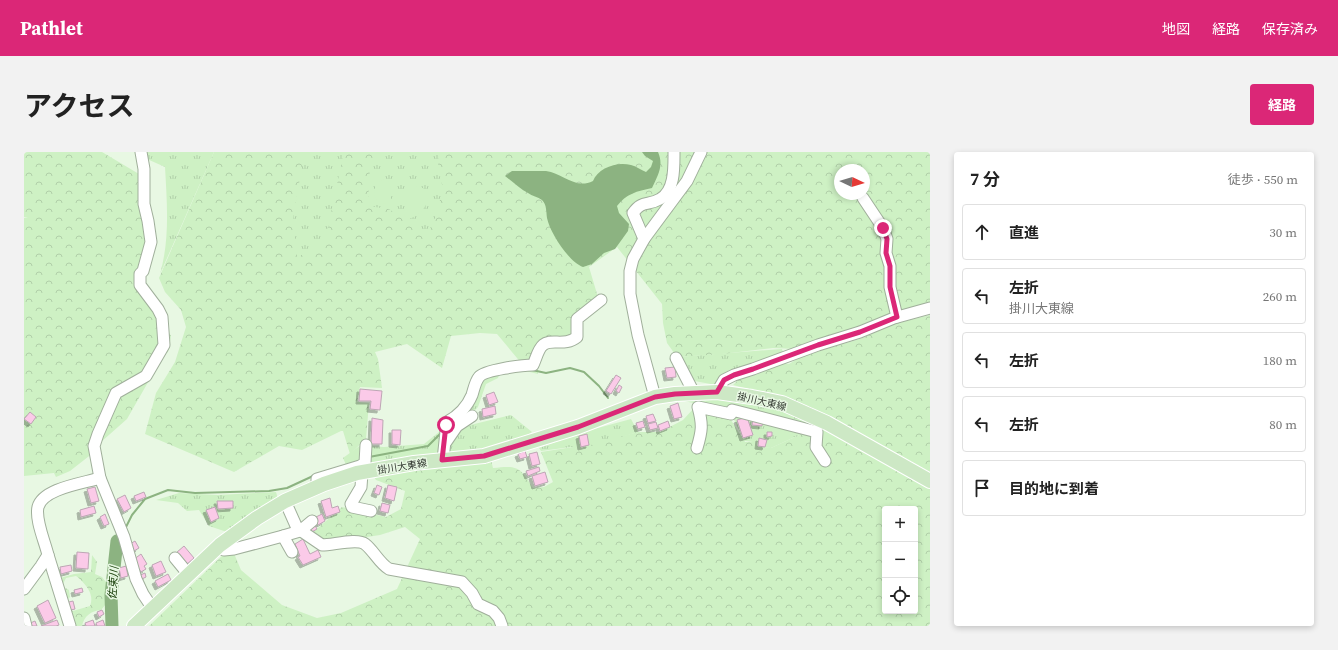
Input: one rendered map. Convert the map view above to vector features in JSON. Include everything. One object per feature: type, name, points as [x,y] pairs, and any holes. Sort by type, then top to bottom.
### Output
[{"type":"main road","name":"掛川大東線","points":[[134,626],[218,547],[257,518],[285,501],[317,488],[365,459],[414,463],[484,456],[578,427],[655,397],[675,394],[717,392],[752,396],[782,403],[827,423],[930,481]]},
{"type":"street","points":[[141,152],[144,169],[144,204],[151,242],[143,271],[140,274],[140,285],[158,309],[162,317],[164,345],[146,376],[116,393],[94,446],[100,478],[122,533],[136,579],[143,594],[153,609]]},
{"type":"street","points":[[644,239],[633,214],[638,206],[660,199],[667,192],[673,179],[674,152]]},
{"type":"street","points":[[655,397],[638,335],[630,294],[630,272],[634,259],[644,239],[687,181],[702,152]]},
{"type":"street","points":[[864,200],[883,228],[887,239],[886,253],[890,266],[890,287],[897,317]]},
{"type":"street","points":[[442,460],[447,422],[465,408],[479,376],[485,373],[524,365],[533,365],[542,345],[549,342],[559,343],[573,340],[577,337],[577,319],[601,300]]},
{"type":"street","points":[[717,392],[724,380],[734,375],[818,345],[860,332],[897,317],[930,308]]},
{"type":"street","points":[[676,358],[694,393]]},
{"type":"street","points":[[766,419],[771,401]]},
{"type":"street","points":[[697,448],[702,430],[702,420],[698,407],[731,414],[732,410],[817,432],[816,447],[826,461]]},
{"type":"street","points":[[444,444],[457,426],[472,416]]},
{"type":"street","points":[[365,459],[361,487],[352,504],[352,507],[371,510]]},
{"type":"street","points":[[70,626],[38,518],[38,507],[42,501],[52,493],[63,488],[100,478]]},
{"type":"street","points":[[285,501],[297,528],[322,545],[357,541],[364,543],[383,565],[389,569],[462,582],[472,592],[478,604],[493,611],[499,618],[502,626]]},
{"type":"street","points":[[218,547],[224,550],[234,549],[283,536],[300,531],[312,521]]},
{"type":"street","points":[[283,536],[292,552]]},
{"type":"street","points":[[24,588],[48,555]]},
{"type":"street","points":[[175,558],[189,575]]},
{"type":"street","points":[[24,618],[26,626]]},
{"type":"green space","points":[[24,152],[102,152],[144,177],[146,246],[138,278],[171,336],[168,352],[160,357],[151,377],[127,419],[101,442],[93,453],[70,471],[56,477],[54,473],[24,476],[24,218],[28,217],[24,217]]},
{"type":"green space","points":[[144,152],[214,152],[160,274],[167,234],[165,167],[147,159]]},
{"type":"green space","points":[[214,152],[300,152],[302,167],[293,218],[297,256],[323,250],[344,152],[375,152],[370,166],[368,206],[389,209],[425,236],[434,222],[443,189],[438,166],[439,152],[930,152],[930,308],[921,306],[903,309],[831,338],[797,349],[773,348],[722,354],[677,357],[667,343],[663,323],[662,304],[617,247],[589,267],[600,304],[585,313],[577,337],[549,342],[534,365],[522,364],[497,334],[480,333],[451,336],[442,368],[407,344],[375,352],[378,359],[382,388],[360,387],[357,402],[369,403],[366,439],[350,454],[343,431],[341,431],[302,450],[279,446],[234,472],[145,434],[156,393],[175,362],[186,327],[181,310],[165,292],[159,278]]},
{"type":"green space","points":[[258,152],[470,152],[441,253],[290,270]]},
{"type":"green space","points":[[384,179],[388,179],[391,189],[391,199],[387,203],[380,205],[376,198],[375,187],[377,183]]},
{"type":"green space","points":[[416,186],[423,188],[427,192],[427,202],[420,213],[408,219],[404,216],[407,195]]},
{"type":"green space","points":[[930,315],[930,626],[149,626],[224,554],[233,551],[241,570],[282,605],[317,618],[341,613],[397,589],[420,539],[405,527],[380,535],[323,544],[310,535],[342,507],[386,517],[401,509],[405,491],[376,480],[374,477],[402,470],[491,460],[493,468],[513,467],[518,469],[525,476],[533,488],[544,487],[553,482],[541,452],[573,447],[579,450],[596,443],[638,432],[660,432],[683,420],[694,408],[731,414],[731,420],[745,442],[753,441],[754,446],[771,448],[810,430],[805,410],[770,395],[733,385],[739,379],[753,376],[783,363],[789,364],[802,356],[860,339],[894,324]]},
{"type":"green space","points":[[782,349],[784,356],[729,370],[716,385],[689,380],[677,357]]},
{"type":"green space","points":[[533,365],[538,371],[538,374],[526,371],[500,373],[498,378],[486,384],[478,407],[458,428],[511,415],[532,432],[523,438],[492,448],[448,454],[443,457],[348,469],[343,458],[362,444],[366,446],[384,447],[424,444],[444,428],[466,406],[478,376]]},
{"type":"green space","points":[[722,399],[779,408],[808,419],[810,430],[771,448],[754,447],[752,441],[744,441],[730,411],[684,401]]},
{"type":"green space","points":[[631,419],[638,432],[579,450],[571,447],[541,451],[539,448],[583,432]]},
{"type":"green space","points":[[276,492],[278,499],[227,532],[209,526],[199,510],[187,511],[178,503],[156,500],[179,493],[218,495]]},
{"type":"green space","points":[[92,555],[97,562],[95,574],[102,577],[106,582],[106,604],[101,610],[88,615],[84,619],[82,626],[68,626],[66,613],[90,606],[91,597],[86,585],[76,576],[66,578],[62,586],[69,590],[70,597],[67,600],[60,590],[60,578],[74,574],[91,572]]},
{"type":"shaded area","points":[[642,152],[658,152],[660,157],[660,170],[652,188],[641,190],[620,202],[617,206],[619,213],[629,224],[628,231],[615,249],[604,253],[592,264],[583,267],[566,253],[556,239],[547,218],[546,206],[544,202],[522,190],[505,176],[512,171],[546,171],[552,172],[580,184],[587,183],[593,181],[599,172],[614,165],[631,165],[646,172],[651,167],[653,161]]},
{"type":"building","points":[[675,367],[676,377],[667,378],[665,368]]},
{"type":"building","points":[[616,375],[621,378],[611,394],[606,391]]},
{"type":"building","points":[[619,385],[622,387],[619,393],[616,391]]},
{"type":"building","points":[[360,389],[382,391],[380,410],[370,409],[371,401],[359,401]]},
{"type":"building","points":[[494,392],[498,402],[489,405],[486,395]]},
{"type":"building","points":[[678,403],[682,417],[674,419],[670,406]]},
{"type":"building","points":[[495,406],[496,414],[483,417],[482,409]]},
{"type":"building","points":[[30,412],[36,417],[31,424],[24,419]]},
{"type":"building","points":[[653,414],[656,421],[648,423],[646,416]]},
{"type":"building","points":[[747,417],[753,435],[743,438],[737,420]]},
{"type":"building","points":[[372,418],[383,420],[382,444],[371,444]]},
{"type":"building","points":[[753,419],[763,421],[762,426],[752,425]]},
{"type":"building","points":[[643,421],[645,427],[638,429],[636,423]]},
{"type":"building","points":[[668,421],[670,427],[660,431],[658,425]]},
{"type":"building","points":[[656,422],[658,428],[650,430],[648,424]]},
{"type":"building","points":[[392,430],[401,430],[400,445],[392,444]]},
{"type":"building","points":[[767,432],[772,432],[772,436],[767,437]]},
{"type":"building","points":[[587,434],[589,445],[581,447],[579,436]]},
{"type":"building","points":[[759,438],[767,440],[765,447],[758,446]]},
{"type":"building","points":[[525,451],[527,457],[520,459],[518,454]]},
{"type":"building","points":[[537,452],[540,464],[532,466],[529,454]]},
{"type":"building","points":[[539,467],[540,471],[528,476],[526,471]]},
{"type":"building","points":[[545,472],[548,482],[535,486],[532,476]]},
{"type":"building","points":[[377,485],[382,487],[379,495],[374,493]]},
{"type":"building","points":[[388,485],[397,487],[394,501],[385,498]]},
{"type":"building","points":[[95,487],[99,501],[91,503],[87,489]]},
{"type":"building","points":[[144,492],[146,497],[136,501],[134,496]]},
{"type":"building","points":[[125,495],[131,508],[124,512],[117,499]]},
{"type":"building","points":[[330,498],[332,508],[338,506],[340,512],[326,517],[321,501]]},
{"type":"building","points":[[217,501],[233,501],[233,508],[218,509]]},
{"type":"building","points":[[382,503],[390,505],[388,513],[380,511]]},
{"type":"building","points":[[94,506],[96,513],[81,517],[80,510]]},
{"type":"building","points":[[215,507],[219,518],[211,522],[206,510]]},
{"type":"building","points":[[105,514],[109,524],[104,526],[100,517]]},
{"type":"building","points":[[322,514],[325,521],[318,525],[314,518]]},
{"type":"building","points":[[314,524],[317,529],[310,533],[307,528]]},
{"type":"building","points":[[303,539],[310,554],[318,550],[321,557],[303,565],[298,557],[300,556],[295,544]]},
{"type":"building","points":[[135,541],[139,548],[134,551],[130,544]]},
{"type":"building","points":[[184,546],[194,558],[186,565],[176,553]]},
{"type":"building","points":[[77,552],[89,553],[88,569],[76,568]]},
{"type":"building","points":[[141,554],[147,564],[144,566],[146,569],[141,572],[133,560]]},
{"type":"building","points":[[161,561],[166,572],[156,576],[152,565]]},
{"type":"building","points":[[71,565],[72,571],[61,574],[60,567]]},
{"type":"building","points":[[126,566],[128,576],[121,578],[119,568]]},
{"type":"building","points":[[145,573],[146,577],[140,580],[138,576]]},
{"type":"building","points":[[168,574],[171,580],[158,587],[155,581]]},
{"type":"building","points":[[82,588],[83,592],[75,594],[74,590]]},
{"type":"building","points":[[48,600],[56,618],[45,623],[37,606]]},
{"type":"building","points":[[73,601],[75,609],[67,611],[65,603]]},
{"type":"building","points":[[102,610],[104,614],[99,617],[97,612]]},
{"type":"building","points":[[57,620],[59,625],[41,626]]},
{"type":"building","points":[[93,620],[95,626],[86,626],[85,623]]},
{"type":"building","points":[[103,620],[105,626],[97,626],[96,623]]},
{"type":"building","points":[[35,621],[37,626],[28,626],[28,624]]},
{"type":"waterway","points":[[532,370],[546,373],[570,368],[584,372],[599,386],[608,398]]},
{"type":"waterway","points":[[369,457],[428,446],[441,433]]},
{"type":"waterway","points":[[125,529],[132,515],[145,499],[168,490],[195,493],[269,491],[287,488],[313,476]]},
{"type":"waterway","name":"佐束川","points":[[112,626],[111,595],[117,541]]},
{"type":"route","points":[[446,425],[442,460],[484,456],[578,427],[655,397],[675,394],[717,392],[724,380],[734,375],[818,345],[860,332],[897,317],[890,287],[890,266],[886,253],[887,239],[883,228]]}]
